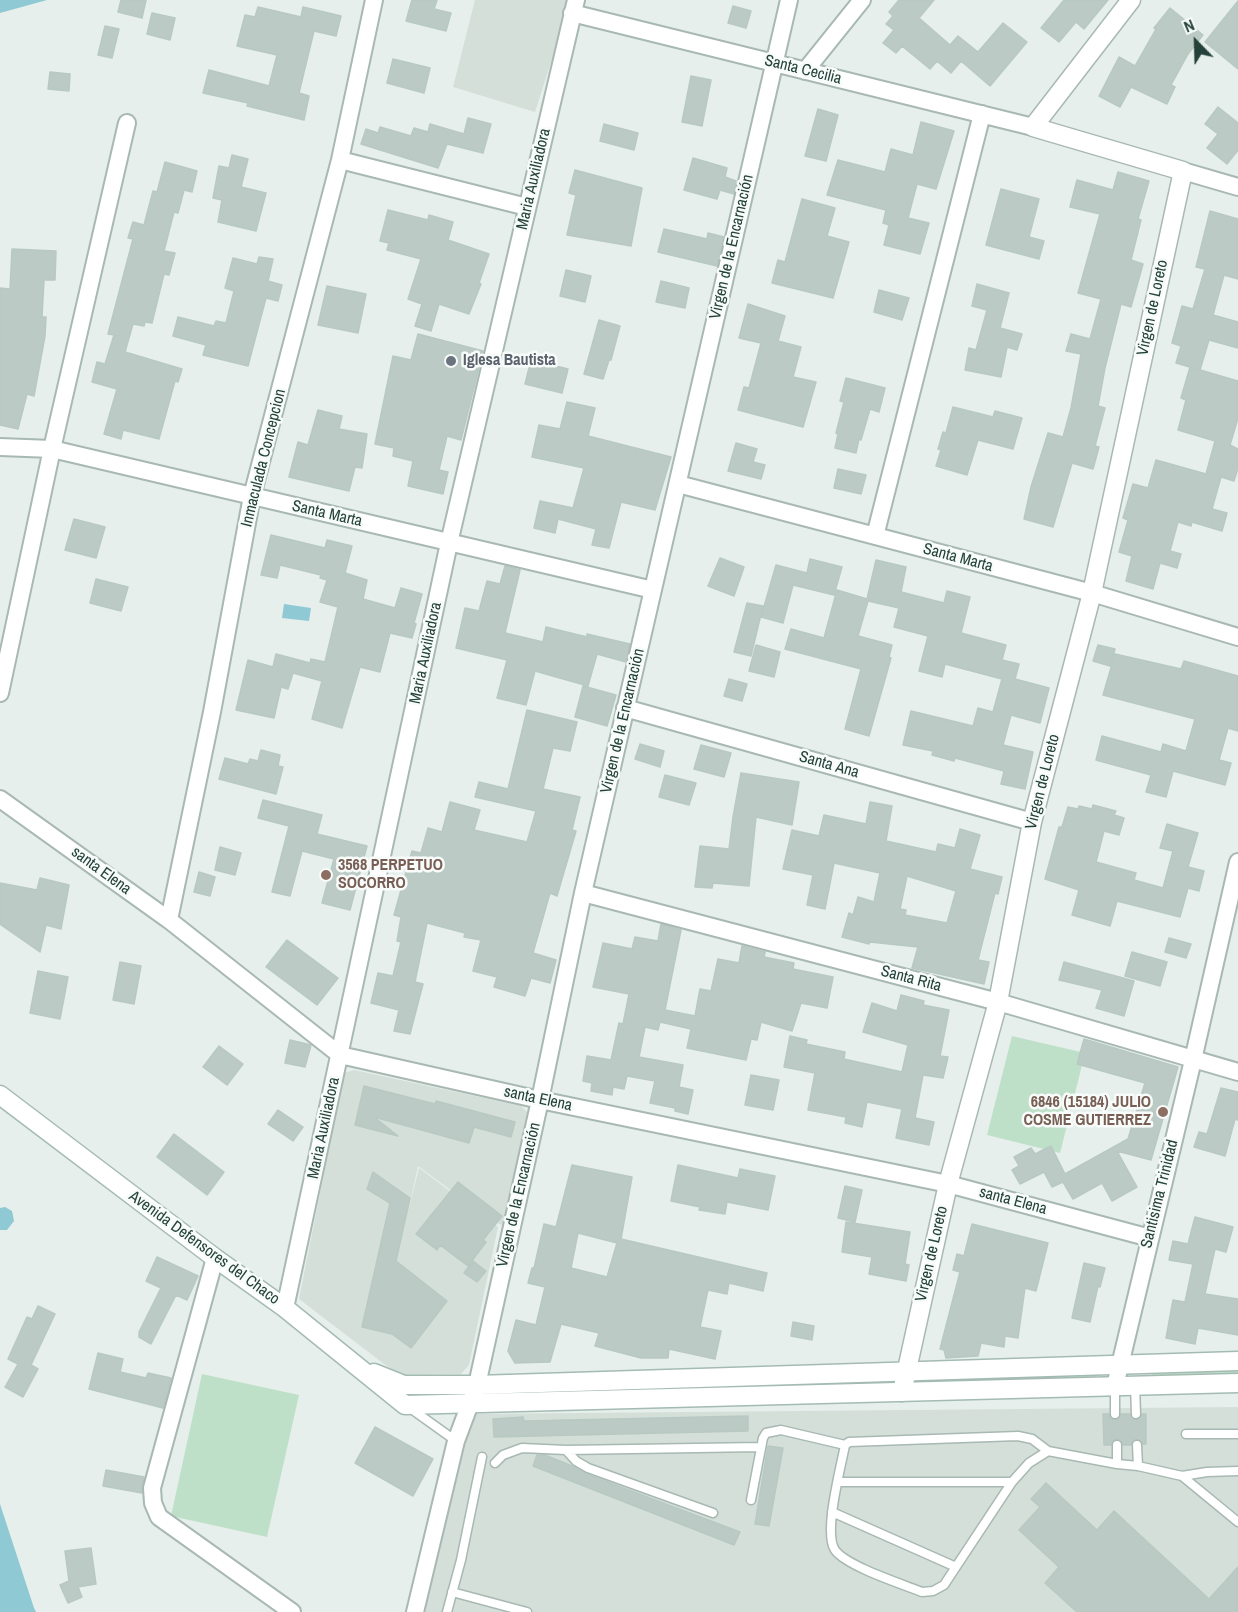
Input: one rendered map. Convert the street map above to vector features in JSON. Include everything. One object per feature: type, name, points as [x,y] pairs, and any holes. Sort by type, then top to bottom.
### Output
[{"type":"main road","points":[[1131,0],[1033,127],[1183,171]]},
{"type":"main road","name":"Virgen de Loreto","points":[[902,1392],[948,1184],[998,1002],[1032,822],[1092,593],[1183,171]]},
{"type":"main road","name":"Avenida Defensores del Chaco","points":[[0,1095],[215,1258],[285,1308],[405,1405]]},
{"type":"main road","points":[[358,1367],[404,1384],[477,1385],[1238,1361]]},
{"type":"main road","points":[[405,1405],[1238,1383]]},
{"type":"street","name":"Inmaculada Concepcion","points":[[169,920],[212,712],[252,496],[340,160],[374,0]]},
{"type":"street","name":"Virgen de la Encarnación","points":[[415,1612],[456,1441],[477,1385],[583,893],[789,0]]},
{"type":"street","points":[[805,71],[862,0]]},
{"type":"street","name":"Santa Cecilia","points":[[574,7],[774,63],[1033,127]]},
{"type":"street","name":"Maria Auxiliadora","points":[[285,1308],[449,543],[574,7]]},
{"type":"street","points":[[875,536],[982,114]]},
{"type":"street","points":[[0,693],[52,449],[127,123]]},
{"type":"street","points":[[340,160],[528,207]]},
{"type":"street","points":[[1183,171],[1237,185]]},
{"type":"street","name":"Santa Marta","points":[[0,447],[52,449],[653,590]]},
{"type":"street","name":"Santa Marta","points":[[678,484],[1092,593],[1238,637]]},
{"type":"street","name":"Santa Ana","points":[[626,708],[1032,822]]},
{"type":"street","name":"santa Elena","points":[[0,799],[169,920],[340,1055],[540,1100],[948,1184],[1150,1238]]},
{"type":"street","name":"Santisima Trinidad","points":[[1115,1386],[1238,862]]},
{"type":"street","name":"Santa Rita","points":[[583,893],[998,1002],[1238,1072]]},
{"type":"street","points":[[215,1258],[152,1488],[153,1503],[159,1517],[292,1612]]},
{"type":"lane","points":[[1135,1385],[1136,1414]]},
{"type":"lane","points":[[1115,1386],[1115,1414]]},
{"type":"lane","points":[[405,1405],[456,1441]]},
{"type":"lane","points":[[751,1500],[761,1447],[766,1433],[781,1430],[845,1445]]},
{"type":"lane","points":[[1186,1434],[1238,1434]]},
{"type":"lane","points":[[1048,1451],[1029,1463],[1012,1482],[944,1585],[933,1591],[922,1592],[849,1562],[835,1551],[831,1543],[832,1512],[845,1445],[857,1440],[1018,1436],[1032,1439],[1048,1451],[1182,1476],[1238,1471]]},
{"type":"lane","points":[[1137,1444],[1138,1466]]},
{"type":"lane","points":[[1117,1445],[1117,1464]]},
{"type":"lane","points":[[495,1463],[503,1455],[522,1448],[566,1450],[761,1447]]},
{"type":"lane","points":[[566,1450],[576,1461],[588,1468],[713,1513]]},
{"type":"lane","points":[[447,1612],[482,1458]]},
{"type":"lane","points":[[1182,1476],[1238,1522]]},
{"type":"lane","points":[[838,1482],[1012,1482]]},
{"type":"lane","points":[[832,1512],[956,1567]]},
{"type":"lane","points":[[453,1592],[527,1612]]},
{"type":"shaded area","points":[[475,0],[569,0],[535,112],[453,87]]},
{"type":"shaded area","points":[[354,1070],[521,1106],[527,1112],[508,1227],[494,1222],[418,1166],[408,1212],[419,1168],[498,1227],[469,1365],[461,1374],[403,1375],[392,1370],[299,1299],[344,1073]]},
{"type":"shaded area","points":[[1238,1407],[1238,1612],[423,1612],[473,1414]]},
{"type":"green space","points":[[1012,1036],[1085,1053],[1060,1153],[987,1135]]},
{"type":"green space","points":[[1238,1369],[1238,1376],[1222,1374],[1153,1376],[1152,1374]]},
{"type":"green space","points":[[202,1374],[299,1395],[267,1537],[171,1516]]},
{"type":"green space","points":[[1096,1375],[1096,1378],[933,1382],[933,1381]]},
{"type":"green space","points":[[870,1382],[870,1384],[657,1390],[656,1388]]},
{"type":"water","points":[[0,0],[47,0],[0,13]]},
{"type":"water","points":[[284,604],[311,608],[309,621],[282,618]]},
{"type":"water","points":[[5,1207],[12,1211],[14,1221],[7,1230],[0,1230],[0,1208]]},
{"type":"water","points":[[0,1504],[34,1608],[36,1612],[0,1612]]},
{"type":"building","points":[[121,0],[146,0],[142,18],[118,12]]},
{"type":"building","points":[[412,0],[437,0],[434,9],[451,13],[446,31],[406,21]]},
{"type":"building","points":[[899,0],[934,0],[919,18],[950,45],[958,36],[978,52],[1003,23],[1027,42],[990,86],[961,61],[951,73],[937,61],[930,69],[902,46],[896,53],[883,43],[894,30],[886,24],[893,16],[889,12]]},
{"type":"building","points":[[1064,0],[1108,0],[1084,29],[1076,22],[1059,42],[1041,28]]},
{"type":"building","points":[[1238,1],[1238,69],[1205,42]]},
{"type":"building","points":[[733,6],[751,11],[746,28],[728,23]]},
{"type":"building","points":[[258,7],[301,17],[303,7],[341,16],[336,36],[314,31],[299,93],[309,96],[304,120],[247,106],[248,103],[203,93],[209,70],[269,86],[277,55],[237,46],[245,15],[255,17]]},
{"type":"building","points":[[1170,8],[1203,35],[1188,54],[1171,85],[1175,87],[1167,104],[1131,87],[1120,107],[1099,96],[1119,57],[1135,66],[1156,29],[1154,28]]},
{"type":"building","points":[[152,13],[175,18],[170,40],[147,34]]},
{"type":"building","points":[[105,26],[119,29],[112,58],[98,55]]},
{"type":"building","points":[[393,59],[430,68],[424,93],[387,83]]},
{"type":"building","points":[[50,72],[70,74],[69,91],[48,89]]},
{"type":"building","points":[[691,76],[711,80],[702,126],[682,122]]},
{"type":"building","points":[[1218,107],[1238,123],[1238,150],[1227,164],[1207,148],[1218,134],[1205,124]]},
{"type":"building","points":[[818,109],[838,115],[826,161],[805,156]]},
{"type":"building","points":[[468,118],[491,124],[483,153],[447,144],[438,168],[361,144],[366,129],[378,133],[380,127],[411,136],[414,128],[428,132],[430,124],[464,134]]},
{"type":"building","points":[[921,122],[954,131],[936,189],[917,184],[908,218],[929,223],[920,254],[884,245],[889,225],[883,223],[886,210],[827,195],[838,160],[885,172],[891,149],[913,155]]},
{"type":"building","points":[[604,124],[638,133],[634,150],[600,141]]},
{"type":"building","points":[[232,155],[248,159],[241,187],[266,193],[256,231],[218,222],[222,200],[213,198],[219,166],[229,168]]},
{"type":"building","points":[[693,158],[727,168],[725,177],[736,181],[734,194],[720,190],[717,199],[684,190]]},
{"type":"building","points":[[165,162],[197,171],[192,192],[184,190],[178,213],[174,212],[164,251],[175,253],[169,275],[164,274],[152,323],[145,322],[144,326],[133,324],[125,352],[182,369],[178,382],[175,381],[159,439],[123,430],[121,439],[104,434],[117,389],[92,382],[97,362],[105,364],[114,335],[108,334],[133,239],[128,238],[133,222],[144,225],[153,191],[157,192]]},
{"type":"building","points":[[575,170],[642,188],[631,246],[567,235],[576,195],[569,193]]},
{"type":"building","points":[[1118,172],[1149,181],[1138,219],[1141,220],[1131,260],[1143,264],[1131,307],[1121,304],[1105,368],[1098,406],[1105,408],[1095,446],[1099,447],[1093,469],[1072,463],[1053,527],[1024,519],[1031,487],[1048,433],[1063,437],[1071,408],[1081,354],[1066,351],[1071,334],[1090,339],[1101,299],[1078,293],[1100,214],[1070,207],[1077,180],[1113,190]]},
{"type":"building","points":[[1001,189],[1039,199],[1029,237],[1044,241],[1039,259],[986,245]]},
{"type":"building","points":[[802,199],[835,208],[827,236],[849,242],[833,298],[772,283],[778,260],[785,262]]},
{"type":"building","points":[[388,210],[428,220],[429,215],[453,222],[448,240],[489,254],[479,283],[481,284],[469,314],[439,304],[431,331],[415,326],[422,304],[408,299],[421,259],[387,250],[389,243],[380,241]]},
{"type":"building","points":[[1210,211],[1238,219],[1238,279],[1224,275],[1213,315],[1238,322],[1238,348],[1209,340],[1200,370],[1176,363],[1181,346],[1172,343],[1182,306],[1193,309],[1205,269],[1196,267]]},
{"type":"building","points":[[664,229],[707,239],[708,233],[724,237],[717,266],[658,252]]},
{"type":"building","points":[[12,249],[56,251],[55,280],[44,280],[42,317],[46,317],[45,336],[34,396],[27,394],[18,429],[0,425],[0,288],[10,289]]},
{"type":"building","points":[[259,257],[273,259],[268,281],[282,285],[278,301],[266,298],[248,366],[203,355],[206,345],[173,336],[178,317],[214,326],[216,321],[226,323],[234,291],[225,288],[233,258],[257,264]]},
{"type":"building","points":[[566,270],[591,276],[585,302],[560,296]]},
{"type":"building","points":[[661,281],[689,288],[685,308],[656,302]]},
{"type":"building","points":[[977,284],[1009,293],[1000,328],[1022,334],[1017,350],[1007,347],[1001,377],[965,370],[969,348],[976,350],[987,310],[972,306]]},
{"type":"building","points":[[327,286],[366,294],[358,333],[318,325]]},
{"type":"building","points":[[879,290],[909,298],[902,320],[874,312]]},
{"type":"building","points":[[748,304],[785,316],[778,341],[801,347],[793,377],[816,382],[803,427],[738,410],[744,387],[749,388],[761,343],[739,338]]},
{"type":"building","points":[[599,320],[620,326],[611,360],[609,360],[603,379],[584,374]]},
{"type":"building","points":[[418,334],[483,351],[461,440],[447,436],[439,470],[448,472],[443,494],[408,486],[413,461],[393,456],[394,448],[375,444],[393,356],[411,360]]},
{"type":"building","points":[[531,360],[568,369],[562,393],[525,384]]},
{"type":"building","points":[[1190,367],[1238,381],[1238,418],[1230,445],[1238,449],[1238,468],[1234,481],[1221,477],[1212,509],[1227,513],[1222,531],[1192,522],[1191,526],[1178,522],[1170,551],[1181,554],[1177,568],[1160,563],[1153,589],[1126,581],[1132,556],[1119,552],[1128,520],[1123,518],[1133,484],[1148,488],[1156,460],[1206,474],[1215,441],[1178,430],[1186,400],[1181,398]]},
{"type":"building","points":[[846,378],[885,388],[879,412],[870,409],[856,453],[835,448],[838,434],[836,433],[844,402],[840,401]]},
{"type":"building","points":[[567,402],[595,408],[588,436],[671,457],[655,510],[621,502],[609,548],[592,545],[596,529],[558,519],[555,533],[534,528],[540,501],[573,508],[584,468],[532,457],[539,425],[560,429]]},
{"type":"building","points":[[953,407],[993,417],[995,411],[1022,418],[1013,449],[978,440],[967,475],[936,466],[941,450],[938,449],[943,432],[946,433]]},
{"type":"building","points":[[318,410],[342,416],[339,429],[367,434],[362,468],[355,467],[349,491],[289,477],[298,442],[308,445]]},
{"type":"building","points":[[736,443],[757,449],[753,462],[765,465],[761,479],[728,471]]},
{"type":"building","points":[[838,469],[866,475],[861,494],[834,488]]},
{"type":"building","points":[[74,519],[105,527],[96,558],[65,550]]},
{"type":"building","points":[[271,535],[325,548],[327,540],[352,546],[345,573],[367,580],[363,599],[395,608],[401,588],[422,594],[412,638],[390,633],[380,672],[360,667],[342,728],[312,719],[322,681],[293,673],[288,689],[281,687],[274,718],[236,710],[248,660],[273,667],[276,654],[310,663],[311,659],[325,662],[338,607],[320,602],[327,580],[320,578],[321,575],[280,565],[277,578],[261,575]]},
{"type":"building","points":[[720,558],[744,567],[734,596],[708,586]]},
{"type":"building","points":[[810,559],[842,567],[834,595],[793,585],[783,623],[761,617],[776,565],[807,573]]},
{"type":"building","points":[[876,560],[906,567],[901,592],[944,603],[947,591],[970,597],[961,633],[1006,645],[1002,660],[1019,664],[1015,679],[1049,688],[1040,723],[1011,715],[1003,745],[1033,752],[1025,789],[1001,784],[1004,771],[955,758],[954,761],[932,755],[933,751],[903,745],[911,711],[973,726],[978,708],[993,712],[1002,679],[945,664],[942,677],[919,671],[928,636],[894,627],[899,608],[868,601],[858,636],[892,645],[889,657],[891,658],[869,736],[845,729],[861,669],[785,649],[791,629],[824,638],[837,590],[867,599]]},
{"type":"building","points":[[505,566],[520,570],[505,633],[543,642],[546,627],[630,644],[626,662],[597,654],[588,686],[535,671],[526,705],[497,698],[507,660],[456,648],[465,608],[479,611],[487,581],[500,584]]},
{"type":"building","points":[[96,579],[128,587],[121,611],[90,603]]},
{"type":"building","points":[[747,603],[763,606],[751,656],[734,652]]},
{"type":"building","points":[[756,645],[780,652],[774,677],[749,671]]},
{"type":"building","points":[[1098,645],[1115,649],[1110,666],[1093,661]]},
{"type":"building","points":[[1115,654],[1181,669],[1184,661],[1238,676],[1238,731],[1228,728],[1219,760],[1231,763],[1225,785],[1173,771],[1166,797],[1146,792],[1151,775],[1096,760],[1102,736],[1161,752],[1163,744],[1186,751],[1195,719],[1103,695]]},
{"type":"building","points":[[729,679],[747,684],[742,701],[724,696]]},
{"type":"building","points":[[583,686],[616,695],[607,726],[575,717]]},
{"type":"building","points":[[527,710],[577,722],[570,751],[553,748],[543,789],[580,797],[572,830],[576,831],[557,896],[550,893],[533,953],[556,960],[550,983],[531,978],[525,996],[494,987],[497,977],[473,971],[481,940],[464,937],[465,933],[427,923],[415,982],[423,984],[410,1034],[394,1031],[399,1010],[371,1003],[378,973],[393,976],[401,942],[397,941],[401,917],[394,915],[412,851],[421,853],[428,828],[442,832],[450,802],[480,810],[474,830],[527,842],[536,811],[475,797],[479,782],[508,789]]},
{"type":"building","points":[[640,744],[664,751],[660,767],[635,759]]},
{"type":"building","points":[[701,745],[731,753],[724,777],[694,769]]},
{"type":"building","points":[[261,750],[280,755],[278,766],[283,767],[276,794],[219,779],[225,758],[248,764],[250,759],[258,761]]},
{"type":"building","points":[[741,773],[799,782],[792,825],[756,817],[749,886],[713,883],[712,888],[695,887],[700,846],[729,849]]},
{"type":"building","points":[[665,775],[696,783],[689,805],[659,797]]},
{"type":"building","points":[[263,800],[322,815],[317,834],[367,846],[350,910],[322,903],[334,859],[302,851],[290,896],[272,892],[289,826],[258,818]]},
{"type":"building","points":[[870,802],[892,806],[886,841],[936,852],[938,844],[955,848],[960,829],[980,835],[970,869],[1002,877],[998,894],[995,893],[978,960],[989,962],[984,984],[912,968],[918,947],[870,942],[869,944],[842,937],[849,913],[853,915],[858,897],[874,902],[880,873],[834,863],[825,909],[807,905],[813,875],[783,869],[792,830],[819,836],[824,815],[866,824]],"holes":[[[907,876],[956,891],[947,923],[905,915],[906,910],[900,909]]]},
{"type":"building","points":[[1093,805],[1116,811],[1114,815],[1124,818],[1119,835],[1104,831],[1096,862],[1136,873],[1134,880],[1163,888],[1173,851],[1160,848],[1167,824],[1198,833],[1188,867],[1204,871],[1199,891],[1188,888],[1180,917],[1117,901],[1110,926],[1072,915],[1079,890],[1045,879],[1059,827],[1062,827],[1068,807],[1078,809],[1079,806],[1092,809]]},
{"type":"building","points":[[220,847],[241,853],[235,875],[215,870]]},
{"type":"building","points":[[199,872],[215,877],[210,896],[194,892]]},
{"type":"building","points":[[40,878],[69,885],[61,929],[46,925],[40,952],[0,924],[0,883],[37,890]]},
{"type":"building","points":[[661,924],[681,930],[665,1010],[695,1016],[700,989],[711,991],[718,959],[739,963],[742,946],[765,952],[764,957],[794,963],[793,969],[833,977],[827,1008],[801,1003],[792,1031],[761,1022],[757,1040],[751,1039],[746,1060],[687,1048],[691,1029],[660,1022],[658,1030],[645,1027],[639,1057],[683,1065],[679,1087],[693,1090],[688,1114],[675,1111],[675,1108],[650,1103],[655,1081],[627,1076],[624,1089],[613,1087],[612,1095],[591,1091],[592,1083],[583,1081],[587,1056],[611,1060],[619,1023],[623,1024],[629,994],[593,987],[603,943],[632,949],[635,937],[658,941]]},
{"type":"building","points":[[1169,938],[1191,944],[1186,958],[1165,952]]},
{"type":"building","points":[[287,940],[338,978],[317,1005],[266,967]]},
{"type":"building","points":[[1132,952],[1167,962],[1160,986],[1125,976]]},
{"type":"building","points":[[120,962],[141,966],[134,1004],[113,1000]]},
{"type":"building","points":[[1064,962],[1134,981],[1124,1016],[1096,1008],[1102,990],[1059,980]]},
{"type":"building","points":[[38,971],[68,977],[60,1019],[30,1013]]},
{"type":"building","points":[[901,995],[924,1001],[923,1005],[949,1010],[940,1056],[948,1057],[943,1078],[923,1075],[915,1118],[934,1122],[929,1145],[896,1138],[902,1109],[867,1102],[862,1127],[845,1123],[846,1117],[808,1110],[815,1073],[784,1067],[790,1036],[807,1040],[806,1044],[845,1052],[844,1059],[902,1072],[908,1045],[863,1032],[872,1003],[897,1011]]},
{"type":"building","points":[[1084,1039],[1178,1067],[1151,1160],[1117,1151],[1137,1187],[1112,1201],[1102,1183],[1073,1199],[1063,1182],[1052,1187],[1044,1172],[1020,1184],[1012,1170],[1019,1166],[1014,1157],[1031,1148],[1035,1154],[1051,1146],[1065,1174],[1128,1139],[1145,1083],[1077,1064]]},
{"type":"building","points":[[290,1040],[311,1045],[305,1067],[285,1063]]},
{"type":"building","points":[[219,1046],[243,1064],[227,1085],[203,1067]]},
{"type":"building","points":[[751,1075],[779,1080],[773,1110],[745,1105]]},
{"type":"building","points":[[364,1086],[435,1104],[436,1101],[515,1122],[511,1137],[474,1127],[469,1143],[374,1117],[398,1136],[355,1125]]},
{"type":"building","points":[[1221,1088],[1238,1092],[1238,1120],[1235,1119],[1225,1156],[1194,1147],[1199,1132],[1207,1134]]},
{"type":"building","points":[[278,1110],[303,1127],[293,1141],[268,1124]]},
{"type":"building","points":[[174,1134],[224,1172],[207,1195],[157,1157]]},
{"type":"building","points":[[572,1165],[632,1177],[621,1239],[767,1273],[763,1291],[729,1283],[727,1294],[708,1290],[700,1327],[721,1331],[715,1359],[669,1349],[668,1358],[641,1358],[595,1346],[599,1333],[561,1324],[550,1362],[515,1363],[508,1351],[516,1320],[536,1325],[545,1287],[528,1283],[532,1268],[534,1268],[544,1224],[556,1227]],"holes":[[[578,1233],[617,1243],[607,1277],[571,1268]]]},
{"type":"building","points":[[678,1165],[738,1178],[740,1169],[775,1176],[768,1210],[727,1202],[725,1214],[699,1210],[700,1207],[671,1201]]},
{"type":"building","points":[[373,1172],[410,1198],[396,1261],[447,1301],[411,1348],[392,1334],[362,1327],[390,1203],[367,1189]]},
{"type":"building","points":[[458,1182],[502,1216],[483,1240],[486,1242],[468,1266],[440,1245],[437,1250],[416,1234]]},
{"type":"building","points":[[845,1186],[862,1190],[855,1222],[838,1218]]},
{"type":"building","points":[[1195,1217],[1233,1227],[1226,1252],[1215,1249],[1205,1294],[1238,1299],[1238,1335],[1198,1328],[1195,1344],[1166,1338],[1173,1300],[1185,1302],[1193,1264],[1169,1260],[1173,1241],[1188,1244]]},
{"type":"building","points":[[846,1222],[910,1232],[905,1264],[909,1265],[906,1281],[869,1274],[872,1257],[842,1252]]},
{"type":"building","points":[[972,1224],[1048,1243],[1036,1291],[1025,1288],[1018,1338],[1005,1336],[1004,1347],[981,1343],[978,1356],[946,1358],[944,1350],[940,1349],[960,1272],[953,1270],[957,1254],[964,1256]]},
{"type":"building","points":[[157,1257],[198,1276],[187,1300],[176,1295],[151,1344],[139,1337],[139,1332],[161,1288],[146,1281]]},
{"type":"building","points":[[473,1261],[486,1271],[477,1282],[464,1273]]},
{"type":"building","points":[[1084,1263],[1105,1268],[1100,1287],[1098,1286],[1090,1322],[1072,1318]]},
{"type":"building","points":[[38,1306],[55,1314],[31,1365],[38,1369],[23,1397],[5,1387],[18,1364],[8,1359],[27,1317],[32,1319]]},
{"type":"building","points":[[793,1322],[814,1326],[812,1340],[791,1336]]},
{"type":"building","points":[[98,1353],[123,1359],[120,1372],[146,1378],[148,1373],[171,1378],[163,1408],[89,1389]]},
{"type":"building","points":[[1103,1414],[1109,1414],[1111,1419],[1116,1420],[1121,1414],[1130,1414],[1131,1418],[1136,1420],[1140,1419],[1142,1414],[1146,1414],[1146,1444],[1137,1439],[1133,1440],[1131,1445],[1123,1445],[1121,1440],[1116,1439],[1111,1445],[1104,1445]]},
{"type":"building","points":[[748,1416],[748,1431],[494,1437],[493,1419],[523,1417],[524,1421]]},
{"type":"building","points":[[375,1427],[433,1459],[413,1496],[355,1463]]},
{"type":"building","points":[[768,1446],[783,1448],[769,1526],[755,1524]]},
{"type":"building","points":[[537,1455],[545,1455],[586,1474],[740,1532],[734,1545],[533,1466]]},
{"type":"building","points":[[106,1470],[144,1477],[142,1493],[103,1486]]},
{"type":"building","points":[[1046,1483],[1097,1530],[1114,1511],[1209,1599],[1238,1567],[1238,1612],[1077,1612],[1045,1583],[1059,1567],[1019,1530],[1040,1507],[1031,1499]]},
{"type":"building","points":[[91,1548],[96,1584],[78,1587],[82,1597],[68,1603],[60,1585],[69,1581],[65,1551]]},
{"type":"place","name":"Iglesa Bautista","points":[[451,361]]},
{"type":"place","name":"3568 PERPETUO SOCORRO","points":[[326,875]]},
{"type":"place","name":"6846 (15184) JULIO COSME GUTIERREZ","points":[[1163,1112]]}]
